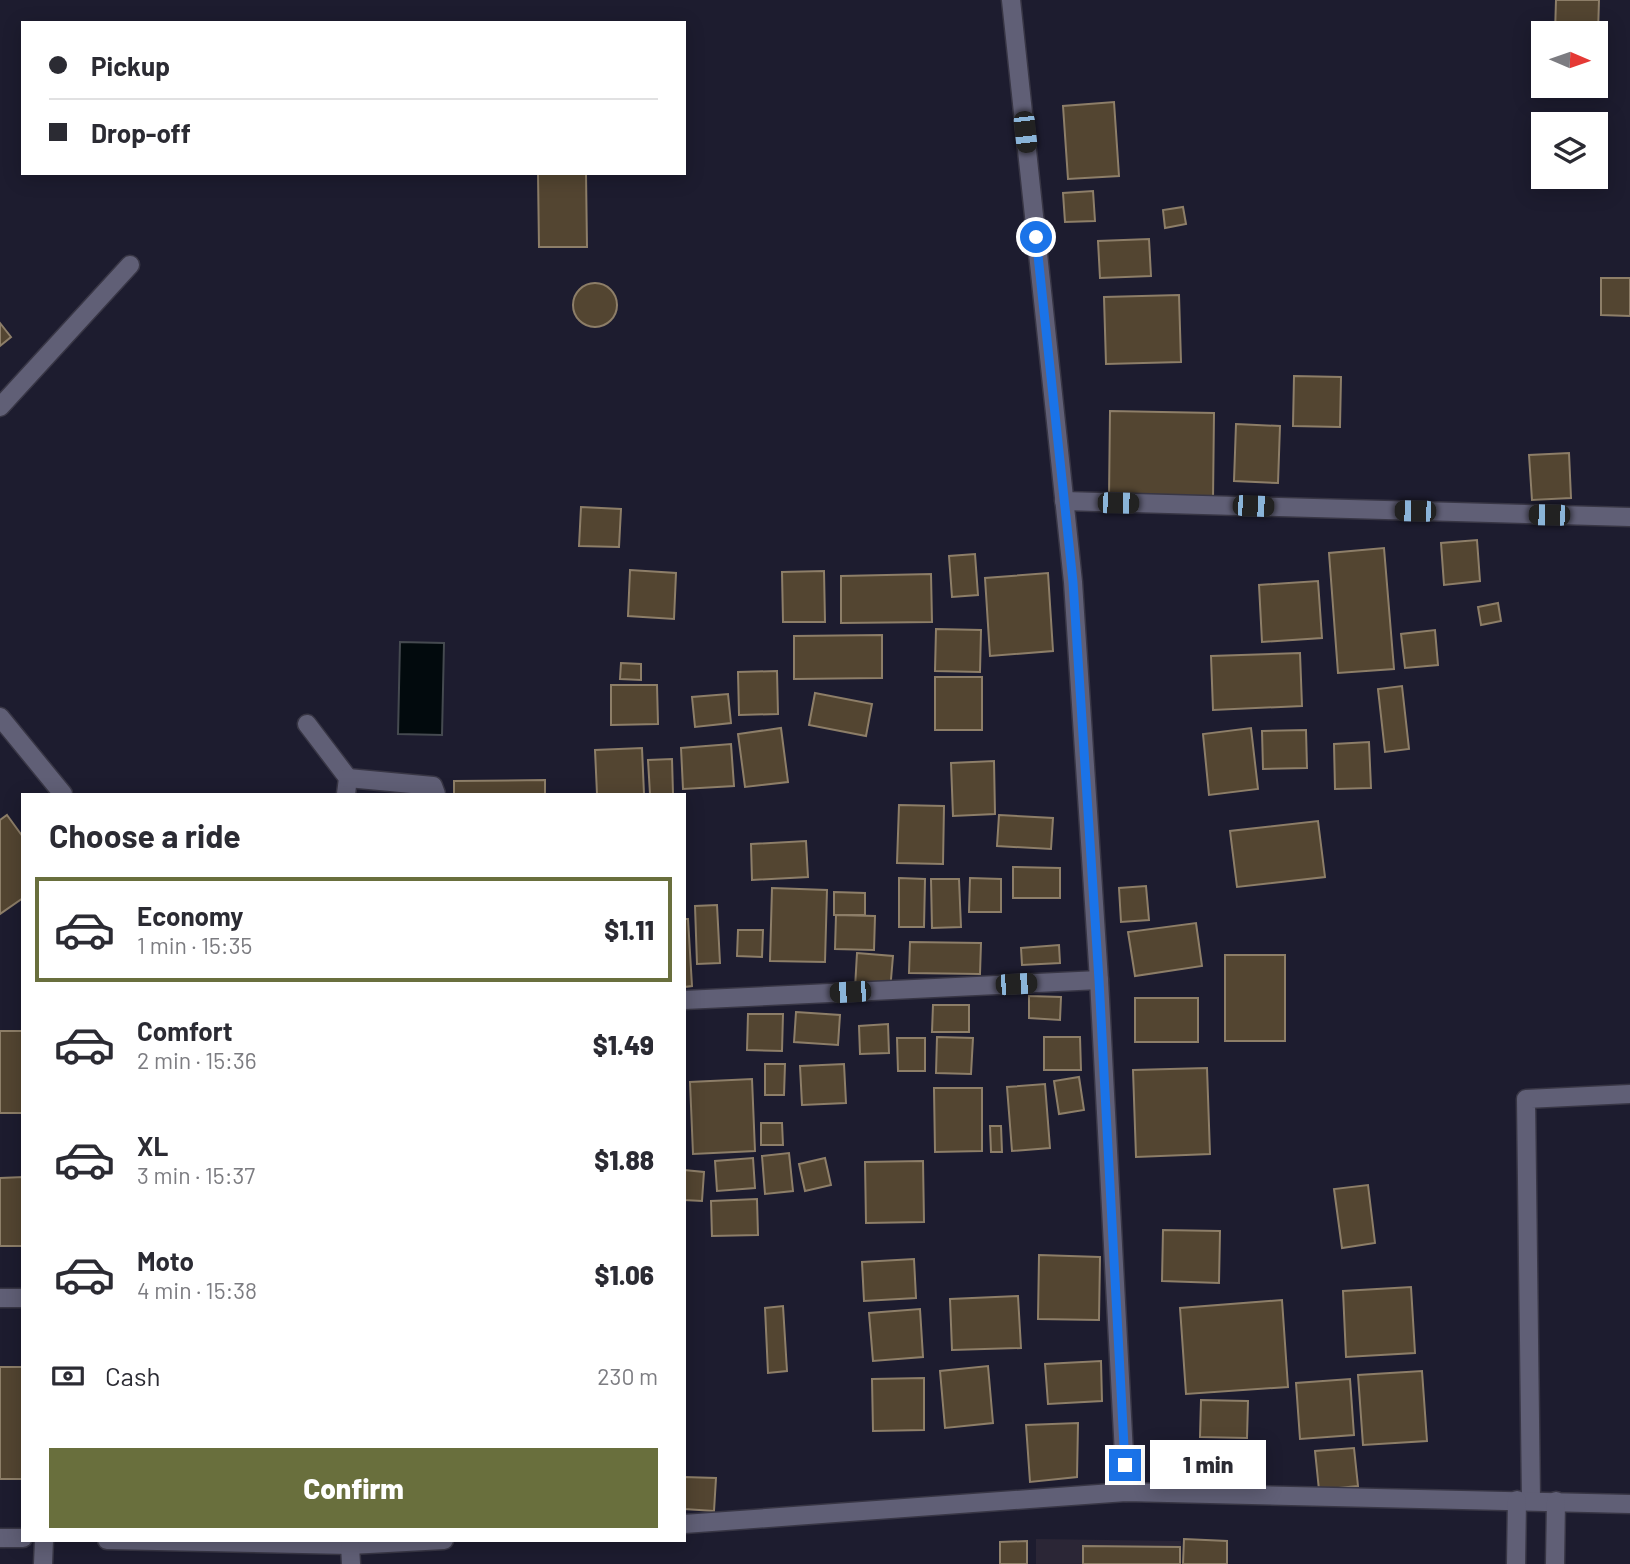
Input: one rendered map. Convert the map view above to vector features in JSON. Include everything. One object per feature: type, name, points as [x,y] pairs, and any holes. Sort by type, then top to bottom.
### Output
[{"type":"street","points":[[1011,0],[1073,582],[1099,980],[1126,1492]]},
{"type":"street","points":[[0,407],[130,265]]},
{"type":"street","points":[[1064,501],[1630,517]]},
{"type":"street","points":[[0,717],[62,793]]},
{"type":"street","points":[[307,724],[347,786],[433,786],[436,793]]},
{"type":"street","points":[[686,1000],[1099,980]]},
{"type":"street","points":[[1516,1564],[1524,1500],[1526,1099],[1630,1094]]},
{"type":"street","points":[[0,1298],[21,1298]]},
{"type":"street","points":[[686,1524],[1126,1492],[1630,1504]]},
{"type":"street","points":[[1555,1564],[1556,1501]]},
{"type":"street","points":[[0,1538],[21,1538]]},
{"type":"street","points":[[43,1564],[44,1542]]},
{"type":"street","points":[[204,1542],[350,1545],[406,1542]]},
{"type":"street","points":[[350,1545],[351,1564]]},
{"type":"shaded area","points":[[400,642],[444,643],[442,735],[398,734]]},
{"type":"shaded area","points":[[1036,1539],[1181,1541],[1180,1564],[1036,1564]]},
{"type":"building","points":[[1556,0],[1599,0],[1598,21],[1555,21]]},
{"type":"building","points":[[1114,102],[1119,176],[1068,179],[1063,106]]},
{"type":"building","points":[[538,175],[586,175],[587,247],[539,247]]},
{"type":"building","points":[[1093,191],[1095,221],[1065,222],[1063,193]]},
{"type":"building","points":[[1183,207],[1186,224],[1165,228],[1163,210]]},
{"type":"building","points":[[1149,239],[1151,276],[1100,278],[1098,241]]},
{"type":"building","points":[[1601,278],[1630,278],[1630,316],[1601,315]]},
{"type":"building","points":[[595,283],[604,284],[611,289],[616,296],[616,314],[611,321],[604,326],[595,327],[586,326],[579,321],[574,314],[573,305],[574,296],[579,289],[586,284]]},
{"type":"building","points":[[1179,295],[1181,362],[1106,364],[1104,297]]},
{"type":"building","points":[[0,323],[11,337],[0,346]]},
{"type":"building","points":[[1294,376],[1341,377],[1340,427],[1293,426]]},
{"type":"building","points":[[1110,411],[1214,413],[1213,500],[1109,498]]},
{"type":"building","points":[[1236,424],[1280,426],[1278,483],[1234,481]]},
{"type":"building","points":[[1569,453],[1571,498],[1532,500],[1529,455]]},
{"type":"building","points":[[581,507],[621,509],[619,547],[579,546]]},
{"type":"building","points":[[1477,540],[1480,581],[1444,585],[1441,543]]},
{"type":"building","points":[[1384,548],[1394,669],[1338,673],[1329,553]]},
{"type":"building","points":[[975,554],[978,595],[952,597],[949,556]]},
{"type":"building","points":[[630,570],[676,573],[674,619],[628,616]]},
{"type":"building","points":[[824,571],[825,622],[783,622],[782,572]]},
{"type":"building","points":[[1048,573],[1053,651],[990,656],[985,578]]},
{"type":"building","points":[[931,574],[932,622],[841,623],[841,576]]},
{"type":"building","points":[[1318,581],[1322,638],[1262,642],[1259,585]]},
{"type":"building","points":[[1498,603],[1501,621],[1481,625],[1478,607]]},
{"type":"building","points":[[936,629],[981,630],[980,672],[935,671]]},
{"type":"building","points":[[1435,630],[1438,665],[1405,668],[1401,634]]},
{"type":"building","points":[[882,635],[882,678],[794,679],[794,636]]},
{"type":"building","points":[[1300,653],[1302,706],[1213,710],[1211,656]]},
{"type":"building","points":[[621,663],[641,664],[641,680],[620,679]]},
{"type":"building","points":[[777,671],[778,714],[739,715],[738,672]]},
{"type":"building","points":[[935,677],[982,677],[982,730],[935,730]]},
{"type":"building","points":[[611,685],[657,685],[658,724],[611,725]]},
{"type":"building","points":[[1402,686],[1409,749],[1385,752],[1378,689]]},
{"type":"building","points":[[815,693],[872,704],[866,736],[809,725]]},
{"type":"building","points":[[728,694],[731,723],[695,727],[692,697]]},
{"type":"building","points":[[781,728],[788,782],[745,787],[738,734]]},
{"type":"building","points":[[1251,728],[1258,789],[1209,795],[1203,734]]},
{"type":"building","points":[[1306,730],[1307,768],[1263,769],[1262,731]]},
{"type":"building","points":[[1369,742],[1371,788],[1335,789],[1334,744]]},
{"type":"building","points":[[731,744],[734,786],[683,789],[681,748]]},
{"type":"building","points":[[642,748],[644,793],[597,793],[595,750]]},
{"type":"building","points":[[672,759],[673,793],[650,793],[648,760]]},
{"type":"building","points":[[994,761],[995,814],[953,816],[951,763]]},
{"type":"building","points":[[545,780],[545,793],[454,793],[454,781]]},
{"type":"building","points":[[899,805],[944,806],[943,864],[897,863]]},
{"type":"building","points":[[7,815],[21,834],[21,899],[0,914],[0,820]]},
{"type":"building","points":[[999,815],[1053,818],[1051,849],[997,846]]},
{"type":"building","points":[[1318,821],[1325,877],[1237,887],[1230,831]]},
{"type":"building","points":[[806,841],[808,877],[752,880],[751,844]]},
{"type":"building","points":[[1013,867],[1060,868],[1060,898],[1013,898]]},
{"type":"building","points":[[899,878],[925,879],[924,927],[899,927]]},
{"type":"building","points":[[970,878],[1001,879],[1001,912],[969,912]]},
{"type":"building","points":[[931,879],[959,879],[961,927],[932,928]]},
{"type":"building","points":[[1146,886],[1149,920],[1121,922],[1119,888]]},
{"type":"building","points":[[772,888],[827,890],[825,962],[770,961]]},
{"type":"building","points":[[834,892],[865,893],[865,915],[834,915]]},
{"type":"building","points":[[717,905],[720,963],[697,964],[695,906]]},
{"type":"building","points":[[836,915],[875,916],[874,950],[835,949]]},
{"type":"building","points":[[686,919],[688,919],[692,986],[686,987]]},
{"type":"building","points":[[1196,923],[1202,966],[1135,976],[1128,932]]},
{"type":"building","points":[[738,930],[763,930],[762,957],[737,956]]},
{"type":"building","points":[[910,942],[981,943],[980,974],[909,973]]},
{"type":"building","points":[[1059,945],[1060,963],[1022,965],[1021,948]]},
{"type":"building","points":[[857,953],[893,956],[890,991],[855,988]]},
{"type":"building","points":[[1225,955],[1285,955],[1285,1041],[1225,1041]]},
{"type":"building","points":[[1029,996],[1061,997],[1060,1020],[1029,1018]]},
{"type":"building","points":[[1135,998],[1198,998],[1198,1042],[1135,1042]]},
{"type":"building","points":[[933,1005],[969,1005],[969,1032],[932,1032]]},
{"type":"building","points":[[796,1012],[840,1015],[838,1045],[794,1042]]},
{"type":"building","points":[[748,1014],[783,1014],[782,1051],[747,1050]]},
{"type":"building","points":[[888,1024],[889,1053],[860,1054],[859,1026]]},
{"type":"building","points":[[0,1031],[21,1031],[21,1113],[0,1113]]},
{"type":"building","points":[[937,1037],[973,1038],[971,1074],[936,1073]]},
{"type":"building","points":[[1044,1037],[1080,1037],[1081,1070],[1044,1070]]},
{"type":"building","points":[[897,1038],[925,1038],[925,1071],[898,1071]]},
{"type":"building","points":[[765,1064],[785,1064],[784,1095],[765,1095]]},
{"type":"building","points":[[844,1064],[846,1103],[802,1105],[800,1066]]},
{"type":"building","points":[[1207,1068],[1210,1154],[1136,1157],[1133,1070]]},
{"type":"building","points":[[1079,1077],[1084,1110],[1059,1114],[1054,1081]]},
{"type":"building","points":[[752,1079],[755,1151],[693,1154],[690,1082]]},
{"type":"building","points":[[1045,1084],[1050,1148],[1012,1151],[1007,1087]]},
{"type":"building","points":[[934,1088],[982,1088],[982,1151],[935,1152]]},
{"type":"building","points":[[761,1123],[782,1123],[783,1145],[761,1145]]},
{"type":"building","points":[[990,1126],[1001,1126],[1002,1152],[991,1152]]},
{"type":"building","points":[[789,1153],[793,1191],[765,1194],[762,1156]]},
{"type":"building","points":[[753,1158],[755,1188],[717,1191],[715,1161]]},
{"type":"building","points":[[825,1158],[831,1185],[805,1191],[799,1164]]},
{"type":"building","points":[[923,1161],[924,1222],[866,1223],[865,1162]]},
{"type":"building","points":[[686,1170],[704,1172],[702,1201],[686,1200]]},
{"type":"building","points":[[21,1177],[21,1246],[0,1246],[0,1178]]},
{"type":"building","points":[[1368,1185],[1375,1243],[1342,1248],[1334,1189]]},
{"type":"building","points":[[757,1199],[758,1235],[712,1236],[711,1201]]},
{"type":"building","points":[[1163,1230],[1220,1231],[1219,1283],[1162,1281]]},
{"type":"building","points":[[1039,1255],[1100,1257],[1099,1320],[1038,1319]]},
{"type":"building","points":[[914,1259],[916,1298],[864,1301],[862,1262]]},
{"type":"building","points":[[1411,1287],[1415,1353],[1346,1357],[1343,1291]]},
{"type":"building","points":[[1018,1296],[1021,1348],[952,1350],[950,1299]]},
{"type":"building","points":[[1282,1300],[1288,1387],[1186,1394],[1180,1308]]},
{"type":"building","points":[[783,1306],[787,1371],[768,1373],[765,1308]]},
{"type":"building","points":[[920,1309],[923,1357],[873,1361],[869,1313]]},
{"type":"building","points":[[1101,1361],[1102,1401],[1048,1404],[1045,1364]]},
{"type":"building","points":[[988,1366],[993,1423],[945,1428],[940,1371]]},
{"type":"building","points":[[0,1367],[21,1367],[21,1479],[0,1479]]},
{"type":"building","points":[[1422,1371],[1427,1441],[1363,1445],[1358,1375]]},
{"type":"building","points":[[924,1378],[924,1430],[873,1431],[872,1379]]},
{"type":"building","points":[[1350,1379],[1354,1435],[1300,1439],[1296,1383]]},
{"type":"building","points":[[1201,1400],[1248,1401],[1247,1438],[1200,1437]]},
{"type":"building","points":[[1078,1423],[1077,1477],[1030,1482],[1026,1425]]},
{"type":"building","points":[[1354,1448],[1358,1486],[1319,1490],[1315,1451]]},
{"type":"building","points":[[686,1477],[716,1478],[714,1511],[686,1509]]},
{"type":"building","points":[[1184,1539],[1227,1541],[1227,1564],[1183,1564]]},
{"type":"building","points":[[1027,1541],[1027,1564],[1000,1564],[1000,1542]]},
{"type":"building","points":[[1083,1546],[1180,1547],[1180,1564],[1083,1564]]},
{"type":"route","points":[[1036,237],[1073,582],[1099,980],[1125,1465]]}]
